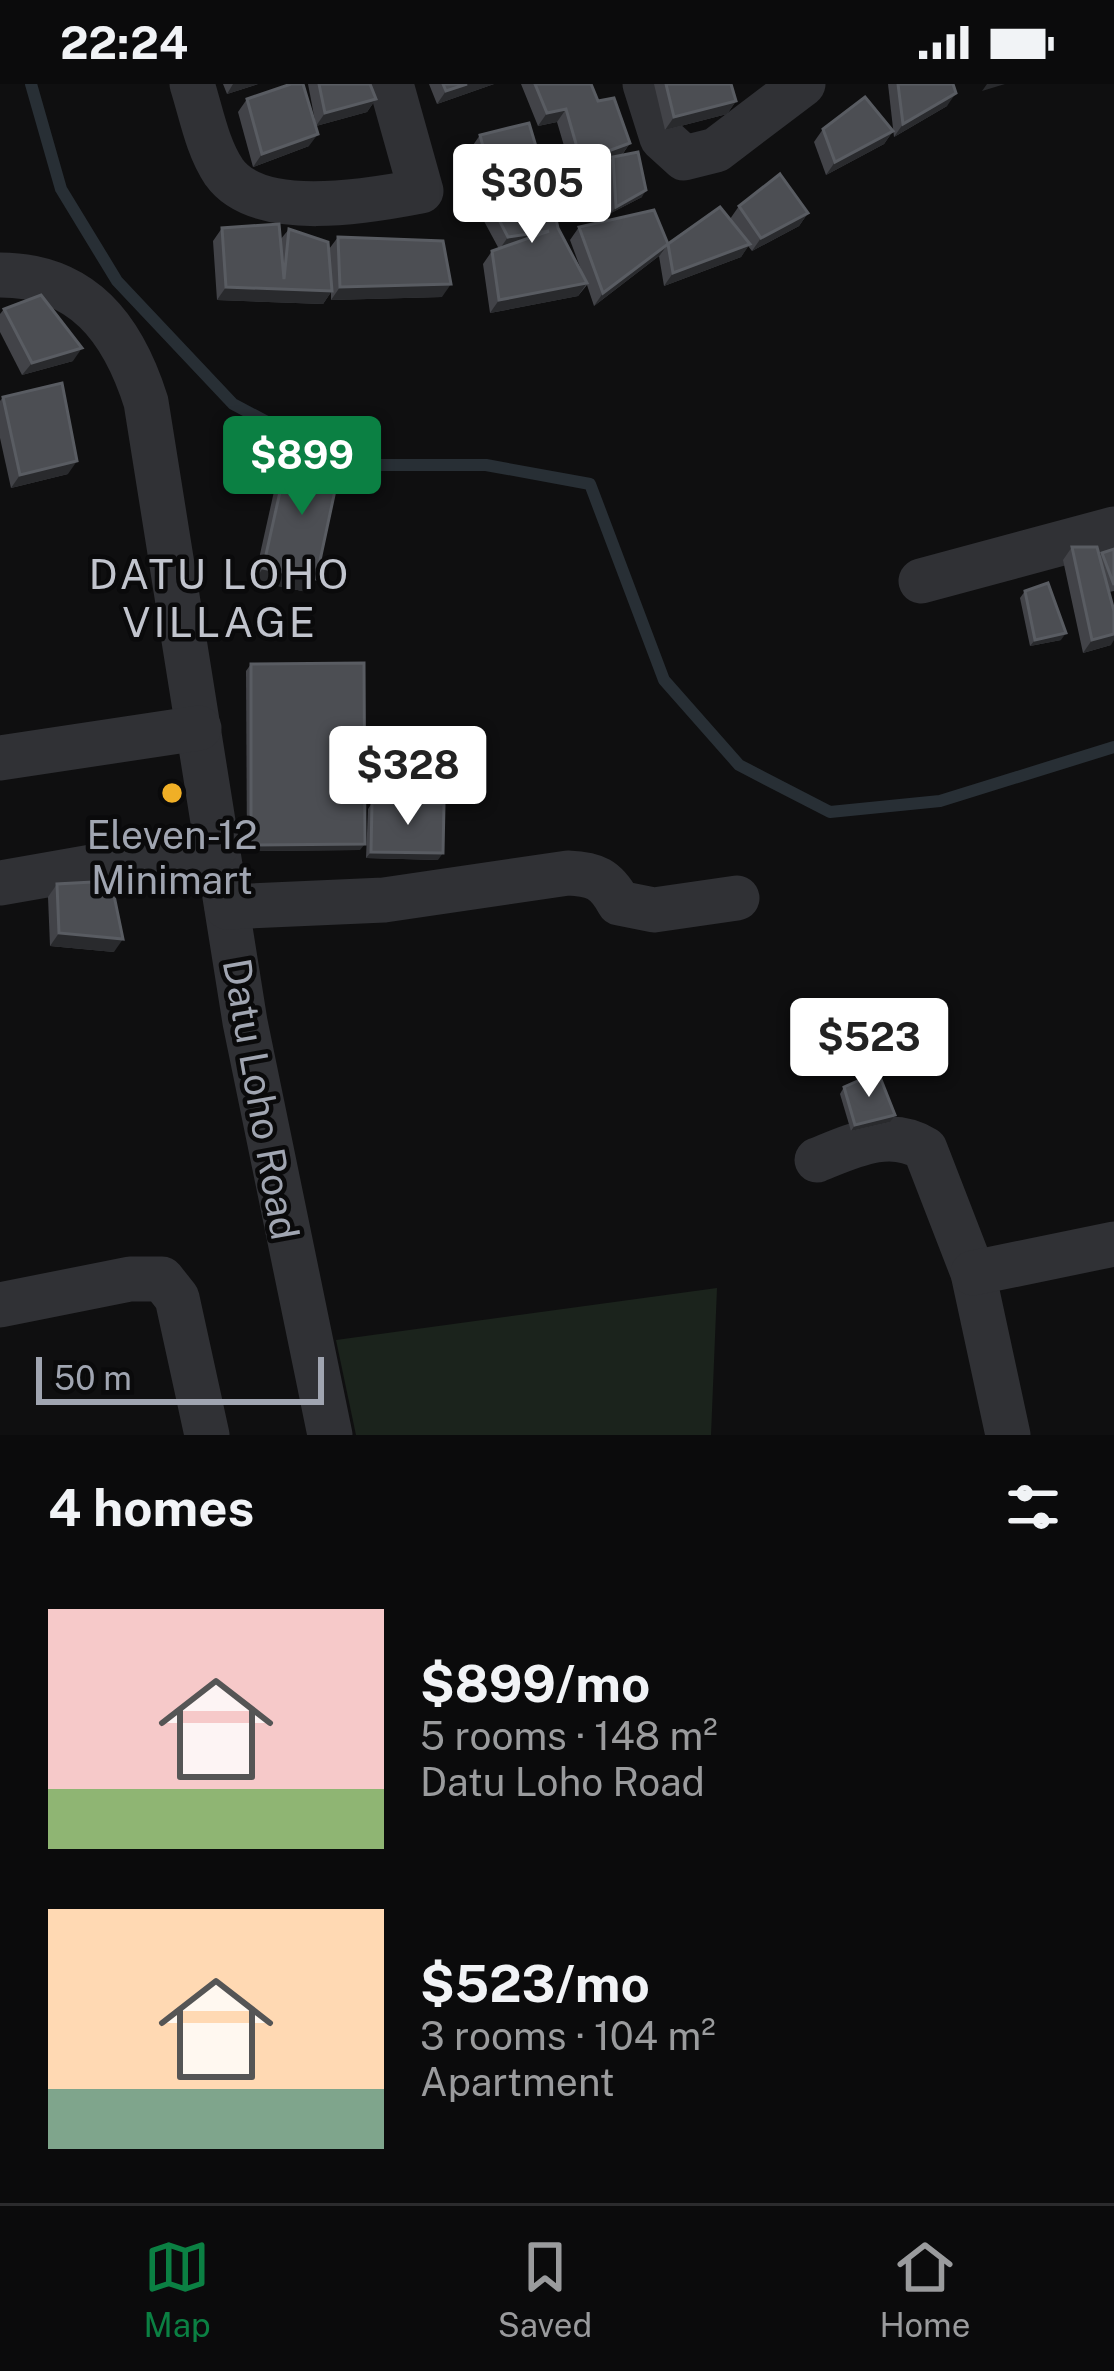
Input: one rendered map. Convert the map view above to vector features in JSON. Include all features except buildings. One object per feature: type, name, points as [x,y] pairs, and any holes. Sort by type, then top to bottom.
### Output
[{"type":"street","points":[[192,84],[215,156],[242,190],[260,198],[301,202],[421,191],[392,84]]},
{"type":"street","points":[[646,84],[662,138],[684,158],[716,149],[803,84]]},
{"type":"street","name":"Datu Loho Road","points":[[0,275],[31,276],[92,304],[118,332],[134,365],[166,510],[264,1126],[330,1435]]},
{"type":"street","points":[[921,580],[1114,529]]},
{"type":"street","points":[[0,758],[199,728]]},
{"type":"street","points":[[0,884],[217,845]]},
{"type":"street","points":[[227,907],[384,900],[568,873],[594,874],[610,886],[619,903],[638,910],[737,898]]},
{"type":"street","points":[[817,1160],[881,1138],[907,1138],[925,1149],[973,1273],[1008,1435]]},
{"type":"street","points":[[973,1273],[1114,1244]]},
{"type":"street","points":[[0,1305],[130,1279],[162,1279],[177,1298],[207,1435]]},
{"type":"shaded area","points":[[717,1288],[711,1435],[356,1435],[336,1340]]},
{"type":"waterway","points":[[31,84],[61,189],[117,281],[233,404],[348,465],[486,465],[590,484],[664,680],[739,765],[830,812],[940,801],[1114,747]]},
{"type":"place","name":"Eleven-12 Minimart","points":[[172,793]]},
{"type":"district","name":"DATU LOHO VILLAGE","points":[[220,598]]}]
